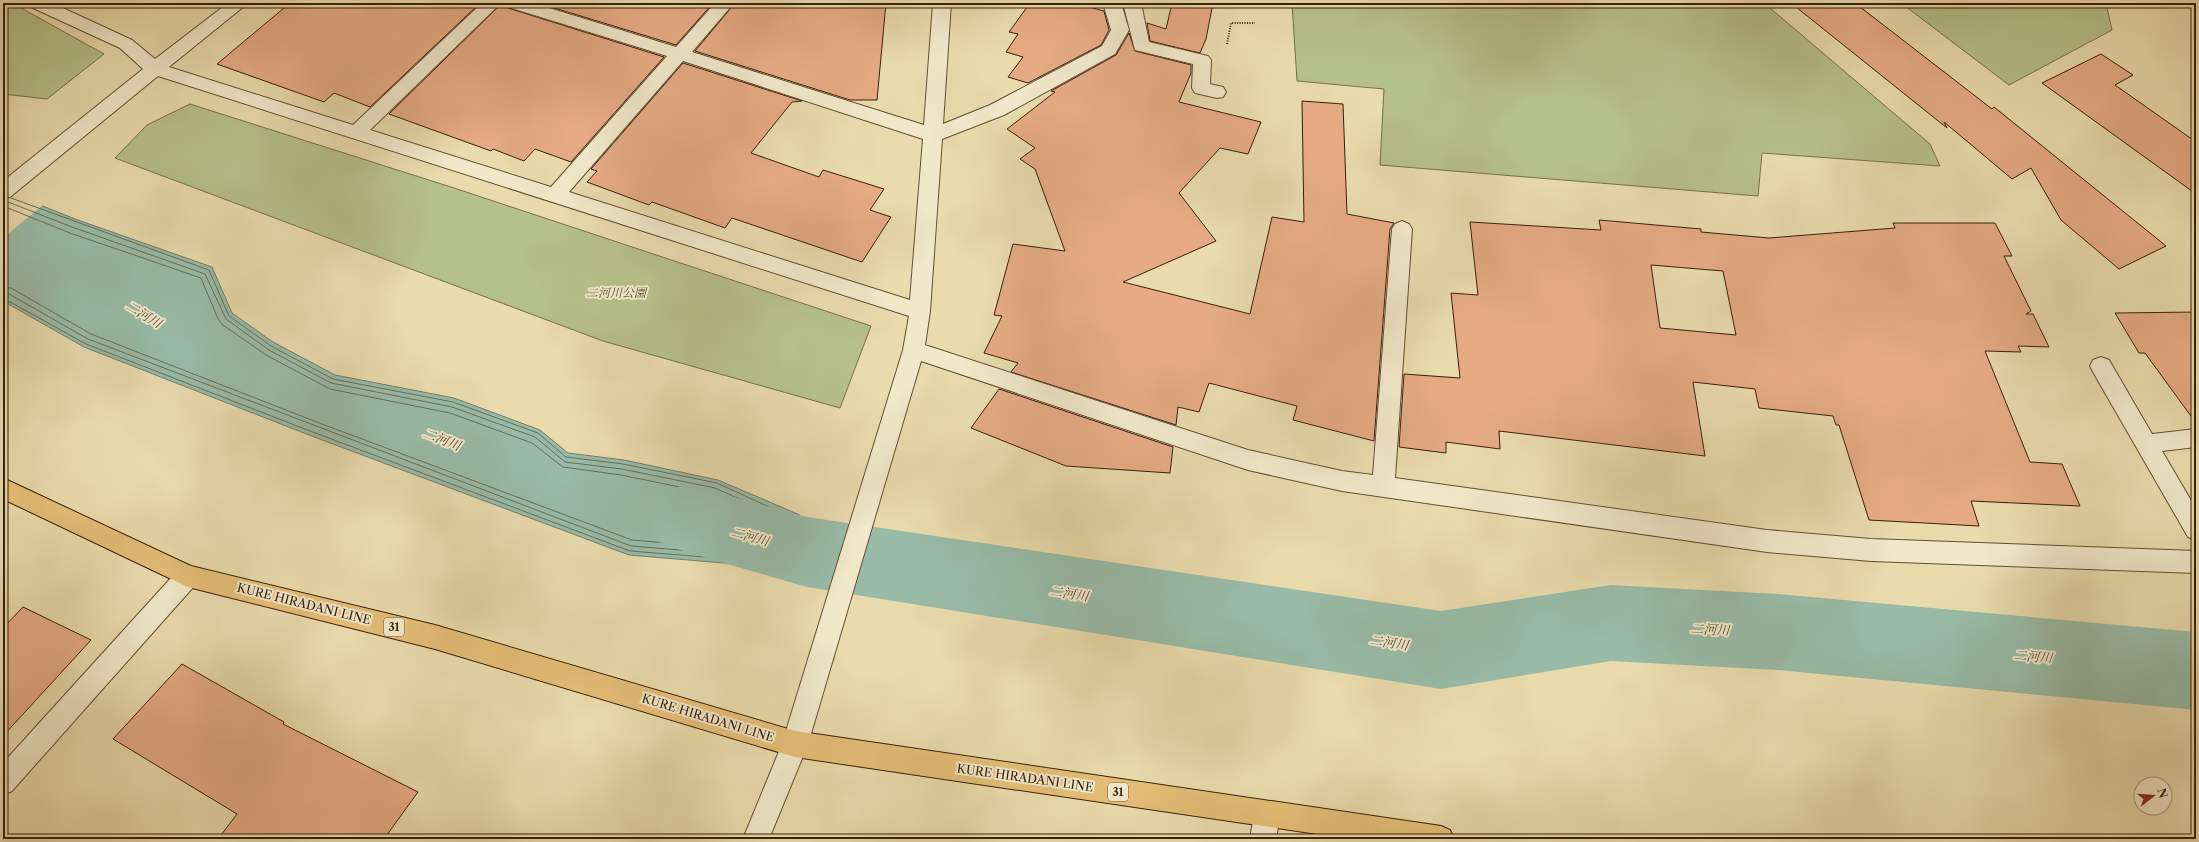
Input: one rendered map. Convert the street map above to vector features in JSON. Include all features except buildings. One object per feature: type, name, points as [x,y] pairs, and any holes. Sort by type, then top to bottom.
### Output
[{"type":"main road","name":"KURE HIRADANI LINE","points":[[3,488],[188,576],[435,637],[795,744],[1265,827],[1441,839]]},
{"type":"street","points":[[37,3],[126,44],[155,69],[920,311]]},
{"type":"street","points":[[3,192],[239,3]]},
{"type":"street","points":[[356,133],[492,3]]},
{"type":"street","points":[[514,3],[680,54],[933,135],[997,110],[1109,50],[1120,30],[1112,3]]},
{"type":"street","points":[[554,196],[725,3]]},
{"type":"street","points":[[756,839],[795,744],[914,350],[920,311],[942,3]]},
{"type":"street","points":[[1132,3],[1141,46],[1202,60],[1201,88],[1217,92]]},
{"type":"street","points":[[1383,487],[1402,229]]},
{"type":"street","points":[[914,350],[1248,460],[1342,481],[1774,542],[1871,550],[2196,562]]},
{"type":"street","points":[[2101,366],[2196,530]]},
{"type":"street","points":[[2146,444],[2196,438]]},
{"type":"street","points":[[3,782],[188,576]]},
{"type":"path","points":[[1231,23],[1255,24]]},
{"type":"green space","points":[[3,3],[12,3],[104,54],[47,99],[3,94]]},
{"type":"green space","points":[[1292,3],[1764,3],[1930,144],[1940,166],[1762,153],[1758,196],[1380,165],[1384,89],[1297,81]]},
{"type":"green space","points":[[1901,3],[2106,3],[2112,30],[2009,85]]},
{"type":"green space","name":"二河川公園","points":[[190,104],[454,188],[871,326],[840,408],[603,341],[115,158],[147,125]]},
{"type":"water","points":[[3,190],[75,219],[212,267],[232,313],[273,342],[335,375],[454,398],[540,430],[568,453],[624,460],[718,480],[800,515],[771,567],[629,555],[309,435],[84,347],[3,301]]},
{"type":"pier","points":[[3,188],[44,204],[3,238]]},
{"type":"waterway","name":"二河川","points":[[686,518],[807,552],[1441,650],[1611,623],[1777,632],[2196,671]]}]
